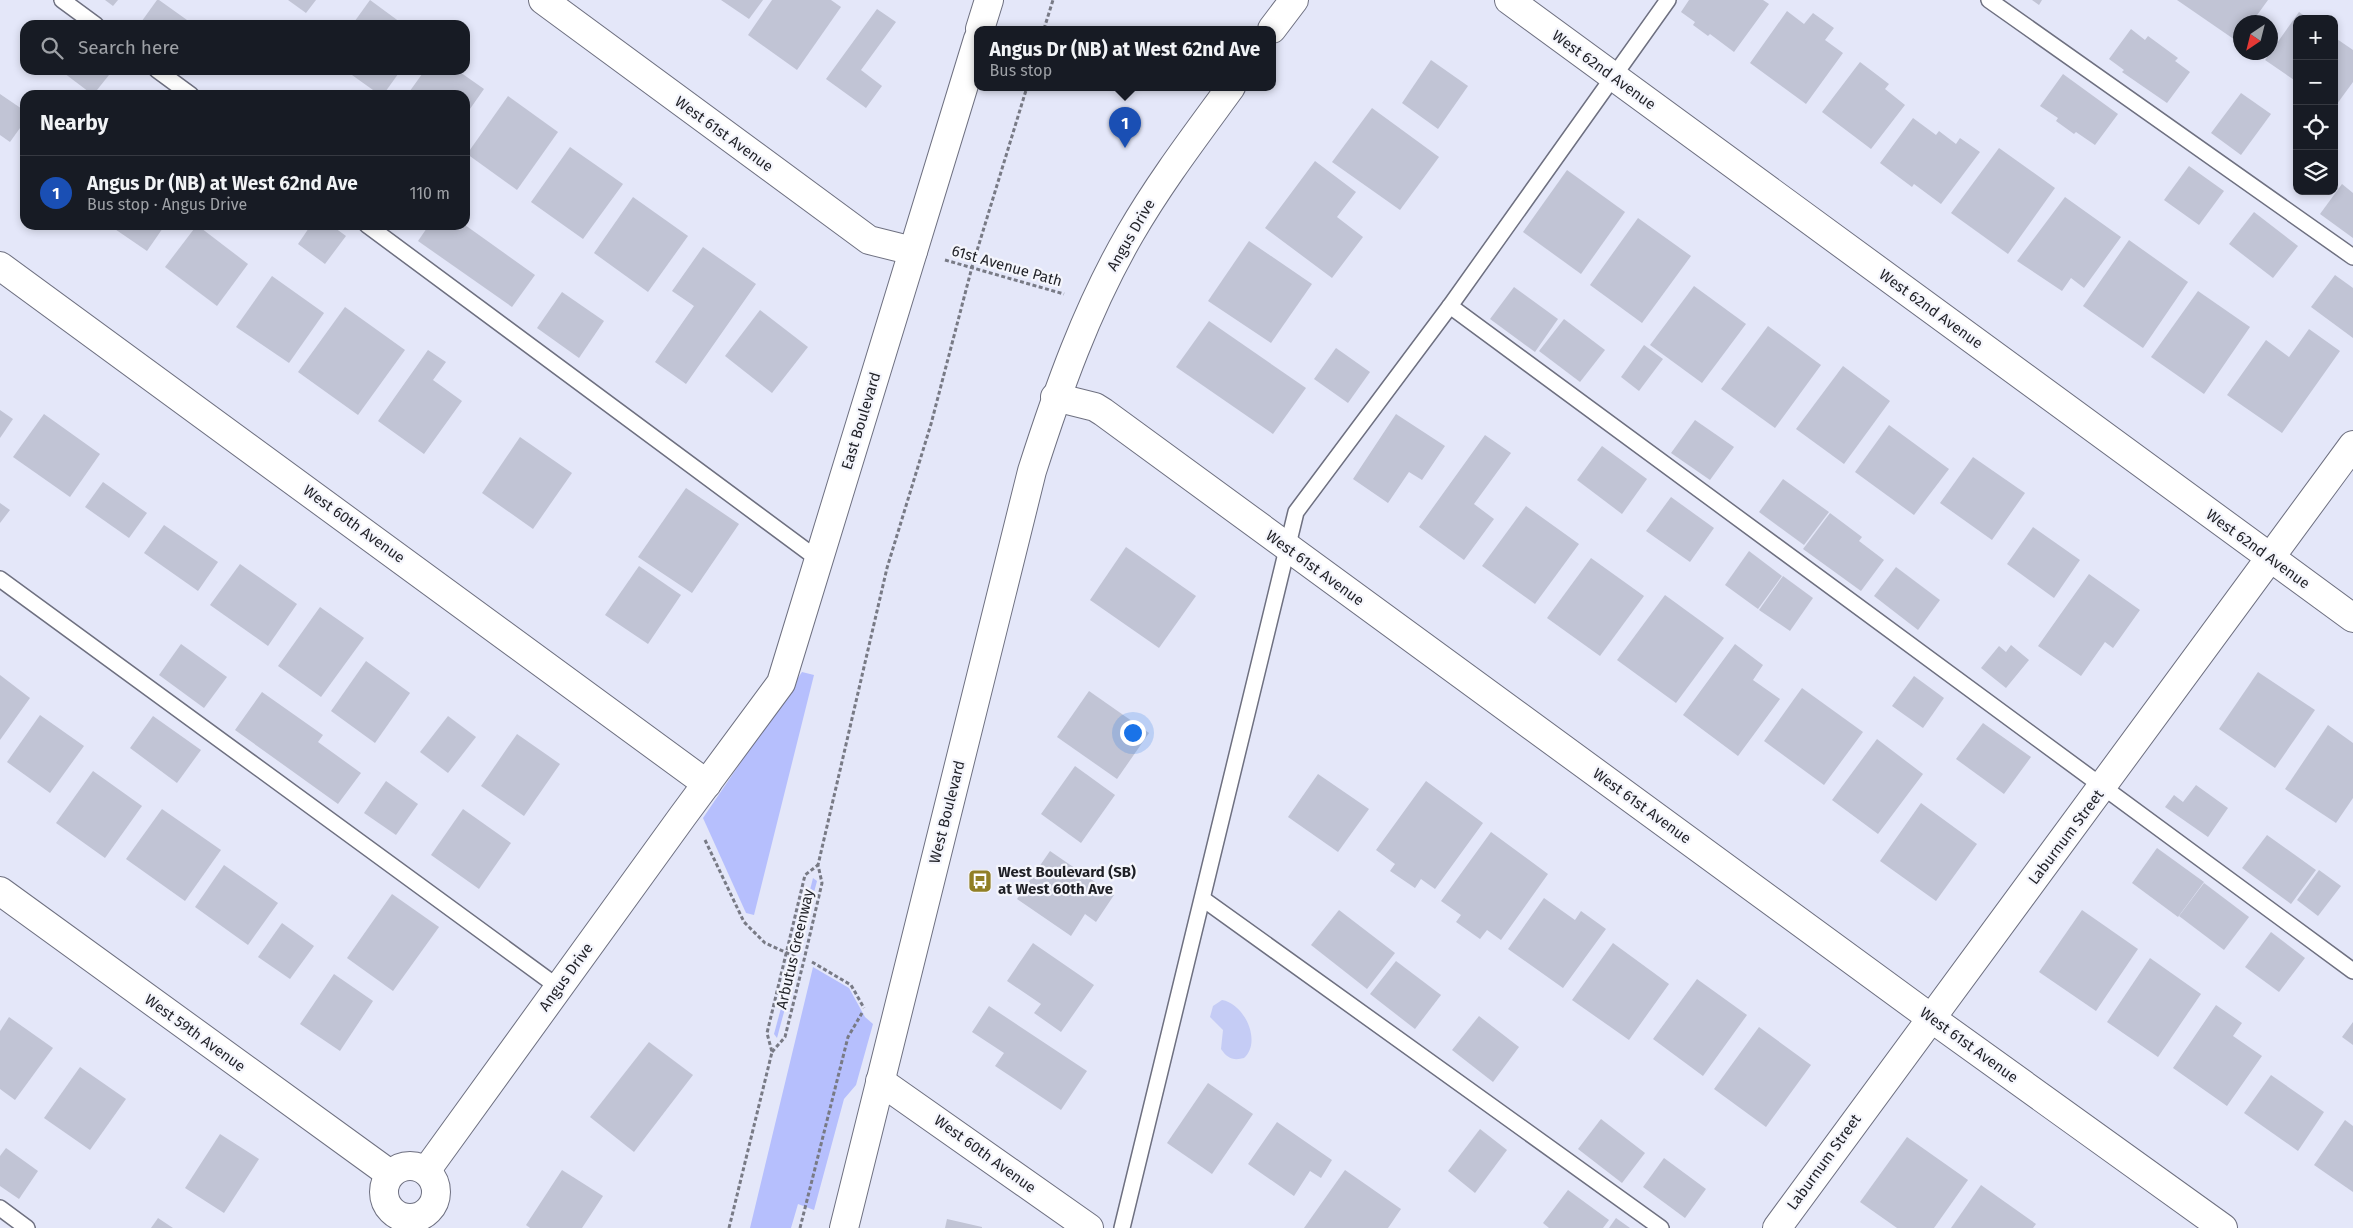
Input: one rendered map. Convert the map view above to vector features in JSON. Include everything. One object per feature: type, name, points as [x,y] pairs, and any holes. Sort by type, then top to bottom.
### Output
[{"type":"street","name":"West 61st Avenue","points":[[543,0],[869,240],[913,251]]},
{"type":"street","points":[[981,26],[989,0]]},
{"type":"street","points":[[1274,26],[1294,0]]},
{"type":"street","name":"West 62nd Avenue","points":[[1509,0],[2353,618]]},
{"type":"street","name":"East Boulevard","points":[[706,784],[781,683],[974,52]]},
{"type":"street","name":"Angus Drive","points":[[1055,397],[1094,303],[1130,234],[1169,171],[1228,91]]},
{"type":"street","name":"West 60th Avenue","points":[[0,266],[655,744],[706,784]]},
{"type":"street","name":"West 61st Avenue","points":[[1055,397],[1103,412],[1931,1018],[2223,1228]]},
{"type":"street","name":"West Boulevard","points":[[844,1228],[1032,471],[1055,397]]},
{"type":"street","name":"Laburnum Street","points":[[1777,1228],[2353,445]]},
{"type":"street","name":"Angus Drive","points":[[426,1171],[706,784]]},
{"type":"street","name":"West 59th Avenue","points":[[0,891],[390,1174]]},
{"type":"street","name":"West 60th Avenue","points":[[880,1081],[1089,1228]]},
{"type":"street","points":[[403,1166],[411,1166],[426,1171],[436,1186],[434,1204],[421,1216],[389,1221],[388,1207],[383,1191],[390,1174],[403,1166]]},
{"type":"lane","points":[[62,0],[89,20]]},
{"type":"lane","points":[[1122,1228],[1296,512],[1450,306],[1668,0]]},
{"type":"lane","points":[[1989,0],[2353,257]]},
{"type":"lane","points":[[164,75],[184,90]]},
{"type":"lane","points":[[374,230],[819,560]]},
{"type":"lane","points":[[1450,306],[2353,971]]},
{"type":"lane","points":[[0,579],[558,987]]},
{"type":"lane","points":[[1203,899],[1661,1228]]},
{"type":"lane","points":[[0,1208],[27,1228]]},
{"type":"path","points":[[1045,26],[1053,0]]},
{"type":"path","points":[[818,865],[887,568],[931,424],[972,267],[1026,91]]},
{"type":"path","name":"61st Avenue Path","points":[[913,251],[1094,303]]},
{"type":"path","points":[[705,839],[744,922],[765,943],[796,957]]},
{"type":"path","name":"Arbutus Greenway","points":[[818,865],[822,883],[804,960],[785,1037],[772,1052],[767,1034],[805,875],[818,865]]},
{"type":"path","points":[[812,962],[851,985],[868,1014]]},
{"type":"path","points":[[800,1228],[848,1037],[864,1008]]},
{"type":"path","points":[[729,1228],[772,1052]]},
{"type":"shaded area","points":[[802,672],[814,675],[754,915],[746,913],[703,818]]},
{"type":"shaded area","points":[[813,878],[817,881],[800,945],[797,941]]},
{"type":"shaded area","points":[[813,967],[849,988],[865,1017],[873,1024],[856,1085],[844,1099],[814,1210],[798,1204],[791,1228],[750,1228]]},
{"type":"shaded area","points":[[791,971],[794,971],[794,975],[777,1038],[774,1034]]},
{"type":"shaded area","points":[[1222,1000],[1238,1009],[1248,1024],[1251,1043],[1249,1051],[1244,1058],[1231,1058],[1221,1049],[1223,1030],[1210,1017],[1213,1006]]},
{"type":"building","points":[[105,0],[118,0],[113,6]]},
{"type":"building","points":[[157,0],[159,0],[187,20],[143,20]]},
{"type":"building","points":[[288,0],[316,0],[306,13]]},
{"type":"building","points":[[370,0],[397,20],[356,20]]},
{"type":"building","points":[[721,0],[763,0],[749,19]]},
{"type":"building","points":[[772,0],[831,0],[841,7],[797,70],[748,35]]},
{"type":"building","points":[[1689,0],[1763,0],[1769,4],[1734,52],[1710,34],[1708,36],[1693,25],[1695,22],[1681,12]]},
{"type":"building","points":[[2032,0],[2042,0],[2039,5]]},
{"type":"building","points":[[2177,0],[2268,0],[2257,15],[2233,15],[2233,39]]},
{"type":"building","points":[[877,9],[896,22],[861,70],[882,86],[866,108],[826,79]]},
{"type":"building","points":[[1787,11],[1804,24],[1813,13],[1834,28],[1825,40],[1843,53],[1806,104],[1750,63]]},
{"type":"building","points":[[2293,20],[2293,79],[2265,60],[2278,60],[2278,42]]},
{"type":"building","points":[[2131,29],[2145,40],[2148,36],[2178,58],[2175,61],[2190,72],[2167,103],[2122,72],[2124,70],[2109,59]]},
{"type":"building","points":[[2338,40],[2353,50],[2353,82],[2338,103]]},
{"type":"building","points":[[1431,60],[1468,86],[1438,129],[1402,103]]},
{"type":"building","points":[[1860,62],[1889,84],[1885,89],[1905,105],[1871,149],[1822,112]]},
{"type":"building","points":[[2063,74],[2118,114],[2095,145],[2076,132],[2074,134],[2056,121],[2058,118],[2040,106]]},
{"type":"building","points":[[67,75],[109,75],[97,90],[86,90]]},
{"type":"building","points":[[352,75],[397,75],[387,90],[373,90]]},
{"type":"building","points":[[421,75],[464,75],[484,89],[470,109],[470,90],[411,90]]},
{"type":"building","points":[[2241,93],[2271,114],[2241,155],[2211,133]]},
{"type":"building","points":[[0,94],[20,108],[20,128],[10,142],[0,135]]},
{"type":"building","points":[[508,96],[558,132],[517,190],[470,156],[470,150]]},
{"type":"building","points":[[1372,108],[1439,157],[1400,210],[1332,162]]},
{"type":"building","points":[[1913,118],[1936,135],[1939,131],[1956,144],[1960,138],[1980,152],[1941,204],[1914,184],[1912,187],[1880,163]]},
{"type":"building","points":[[570,147],[623,184],[583,239],[531,202]]},
{"type":"building","points":[[1999,148],[2055,188],[2008,254],[1951,213]]},
{"type":"building","points":[[1315,161],[1356,192],[1337,217],[1363,237],[1332,278],[1265,228]]},
{"type":"building","points":[[2189,166],[2224,191],[2199,225],[2164,200]]},
{"type":"building","points":[[1567,170],[1625,212],[1581,274],[1523,232]]},
{"type":"building","points":[[2342,184],[2353,193],[2353,238],[2320,214],[2334,195],[2338,195],[2338,189]]},
{"type":"building","points":[[633,197],[688,236],[648,292],[594,253]]},
{"type":"building","points":[[2065,197],[2121,237],[2084,288],[2071,278],[2062,291],[2017,261]]},
{"type":"building","points":[[2254,212],[2298,246],[2273,278],[2229,244]]},
{"type":"building","points":[[1638,218],[1691,256],[1642,323],[1590,285]]},
{"type":"building","points":[[470,229],[535,275],[512,307],[418,241],[426,230]]},
{"type":"building","points":[[116,230],[162,230],[147,251]]},
{"type":"building","points":[[193,230],[204,230],[248,264],[217,306],[165,267]]},
{"type":"building","points":[[308,230],[338,230],[346,236],[325,264],[298,244]]},
{"type":"building","points":[[2129,240],[2188,282],[2143,348],[2083,306]]},
{"type":"building","points":[[1249,241],[1312,284],[1271,343],[1208,301]]},
{"type":"building","points":[[703,247],[756,284],[686,384],[655,362],[694,306],[672,291]]},
{"type":"building","points":[[2335,275],[2353,288],[2353,338],[2311,307]]},
{"type":"building","points":[[272,276],[324,313],[289,363],[236,327]]},
{"type":"building","points":[[1694,286],[1746,324],[1702,383],[1650,345]]},
{"type":"building","points":[[1514,287],[1558,319],[1535,352],[1490,319]]},
{"type":"building","points":[[2198,291],[2250,327],[2204,394],[2151,357]]},
{"type":"building","points":[[562,292],[604,321],[579,358],[537,328]]},
{"type":"building","points":[[345,307],[405,350],[358,415],[298,372]]},
{"type":"building","points":[[760,310],[808,347],[772,393],[725,356]]},
{"type":"building","points":[[1564,319],[1605,350],[1580,382],[1539,351]]},
{"type":"building","points":[[1209,321],[1306,388],[1273,434],[1176,367]]},
{"type":"building","points":[[1768,326],[1821,365],[1775,428],[1721,389]]},
{"type":"building","points":[[2309,329],[2340,351],[2282,433],[2227,395],[2266,340],[2289,357]]},
{"type":"building","points":[[1644,345],[1663,359],[1639,391],[1621,377]]},
{"type":"building","points":[[1336,348],[1370,372],[1348,403],[1314,379]]},
{"type":"building","points":[[428,350],[446,362],[433,380],[462,401],[424,454],[378,421]]},
{"type":"building","points":[[1843,366],[1890,401],[1844,464],[1796,429]]},
{"type":"building","points":[[0,410],[13,419],[0,438]]},
{"type":"building","points":[[44,414],[100,454],[70,497],[13,457]]},
{"type":"building","points":[[1396,414],[1445,446],[1422,480],[1409,472],[1388,503],[1353,479]]},
{"type":"building","points":[[1695,420],[1734,447],[1710,480],[1671,453]]},
{"type":"building","points":[[1889,425],[1949,469],[1914,515],[1855,472]]},
{"type":"building","points":[[1485,435],[1511,453],[1474,504],[1494,519],[1464,560],[1419,527]]},
{"type":"building","points":[[520,437],[572,473],[533,529],[482,493]]},
{"type":"building","points":[[1602,446],[1647,479],[1622,514],[1577,480]]},
{"type":"building","points":[[1973,457],[2025,493],[1992,540],[1940,503]]},
{"type":"building","points":[[1783,479],[1829,512],[1804,545],[1759,512]]},
{"type":"building","points":[[103,482],[147,513],[129,538],[85,507]]},
{"type":"building","points":[[686,488],[739,524],[692,593],[638,557]]},
{"type":"building","points":[[1671,497],[1714,528],[1690,562],[1646,531]]},
{"type":"building","points":[[0,503],[10,510],[0,523]]},
{"type":"building","points":[[1526,506],[1579,544],[1535,604],[1482,566]]},
{"type":"building","points":[[1830,513],[1862,537],[1859,541],[1884,560],[1861,591],[1803,549]]},
{"type":"building","points":[[164,525],[218,562],[198,591],[144,553]]},
{"type":"building","points":[[2033,527],[2080,560],[2054,598],[2007,564]]},
{"type":"building","points":[[1126,547],[1196,596],[1159,648],[1090,600]]},
{"type":"building","points":[[1749,551],[1782,576],[1758,609],[1725,585]]},
{"type":"building","points":[[1591,558],[1644,596],[1600,656],[1547,618]]},
{"type":"building","points":[[240,564],[297,604],[268,646],[210,605]]},
{"type":"building","points":[[639,566],[681,595],[648,644],[605,615]]},
{"type":"building","points":[[1896,567],[1940,600],[1918,630],[1874,596]]},
{"type":"building","points":[[2089,574],[2140,610],[2113,648],[2105,642],[2081,676],[2038,646]]},
{"type":"building","points":[[1783,576],[1813,598],[1790,631],[1759,610]]},
{"type":"building","points":[[1665,595],[1724,638],[1676,703],[1617,660]]},
{"type":"building","points":[[320,607],[364,638],[321,697],[278,666]]},
{"type":"building","points":[[181,644],[227,677],[204,708],[159,675]]},
{"type":"building","points":[[1735,644],[1763,665],[1753,680],[1780,699],[1738,756],[1683,715]]},
{"type":"building","points":[[2011,645],[2029,660],[2006,688],[1981,668],[1999,646],[2006,652]]},
{"type":"building","points":[[366,661],[410,693],[375,743],[331,711]]},
{"type":"building","points":[[2258,672],[2315,710],[2275,768],[2219,729]]},
{"type":"building","points":[[0,675],[30,698],[0,740]]},
{"type":"building","points":[[1914,676],[1944,698],[1923,728],[1892,706]]},
{"type":"building","points":[[1802,688],[1863,732],[1824,785],[1764,741]]},
{"type":"building","points":[[1089,691],[1149,733],[1117,779],[1057,737]]},
{"type":"building","points":[[262,692],[323,735],[318,742],[361,773],[338,804],[235,730]]},
{"type":"building","points":[[40,715],[84,746],[50,793],[7,762]]},
{"type":"building","points":[[153,716],[201,750],[177,783],[130,748]]},
{"type":"building","points":[[448,716],[476,737],[448,773],[420,752]]},
{"type":"building","points":[[1983,723],[2031,757],[2004,794],[1956,759]]},
{"type":"building","points":[[2328,725],[2353,743],[2353,798],[2336,823],[2285,789]]},
{"type":"building","points":[[517,734],[560,764],[524,816],[481,786]]},
{"type":"building","points":[[1877,739],[1923,774],[1878,834],[1832,800]]},
{"type":"building","points":[[1075,766],[1115,795],[1081,843],[1041,814]]},
{"type":"building","points":[[93,771],[142,806],[105,858],[56,823]]},
{"type":"building","points":[[1318,774],[1369,809],[1338,852],[1288,817]]},
{"type":"building","points":[[386,781],[418,804],[396,835],[364,813]]},
{"type":"building","points":[[1426,781],[1483,823],[1435,889],[1421,879],[1415,888],[1390,871],[1395,864],[1376,850]]},
{"type":"building","points":[[2196,785],[2228,808],[2208,837],[2165,807],[2174,795],[2183,802]]},
{"type":"building","points":[[1921,803],[1977,844],[1936,901],[1880,861]]},
{"type":"building","points":[[162,809],[221,850],[185,901],[126,859]]},
{"type":"building","points":[[463,809],[511,843],[479,889],[431,855]]},
{"type":"building","points":[[1491,832],[1548,874],[1501,940],[1487,930],[1480,939],[1456,922],[1461,915],[1441,901]]},
{"type":"building","points":[[2267,835],[2316,870],[2291,904],[2242,868]]},
{"type":"building","points":[[2157,848],[2204,882],[2178,917],[2132,883]]},
{"type":"building","points":[[1050,851],[1114,895],[1096,922],[1085,914],[1071,936],[1017,899]]},
{"type":"building","points":[[224,865],[278,903],[248,945],[195,907]]},
{"type":"building","points":[[2319,870],[2341,886],[2318,916],[2297,900]]},
{"type":"building","points":[[2204,883],[2249,917],[2224,950],[2179,916]]},
{"type":"building","points":[[392,894],[439,927],[393,991],[347,958]]},
{"type":"building","points":[[1544,898],[1575,920],[1581,911],[1606,929],[1563,988],[1508,949]]},
{"type":"building","points":[[1339,910],[1395,953],[1367,989],[1311,945]]},
{"type":"building","points":[[2082,910],[2138,949],[2096,1011],[2039,972]]},
{"type":"building","points":[[282,923],[314,946],[290,979],[258,957]]},
{"type":"building","points":[[2271,932],[2305,958],[2279,992],[2245,967]]},
{"type":"building","points":[[1033,943],[1094,985],[1061,1032],[1034,1013],[1041,1004],[1007,981]]},
{"type":"building","points":[[1613,943],[1669,984],[1629,1040],[1572,1000]]},
{"type":"building","points":[[2150,958],[2201,994],[2158,1057],[2107,1022]]},
{"type":"building","points":[[1396,961],[1441,995],[1415,1029],[1370,994]]},
{"type":"building","points":[[334,974],[373,1001],[340,1051],[300,1024]]},
{"type":"building","points":[[1697,979],[1747,1015],[1703,1076],[1653,1039]]},
{"type":"building","points":[[2216,1005],[2242,1023],[2233,1036],[2262,1056],[2227,1106],[2173,1068]]},
{"type":"building","points":[[989,1006],[1087,1071],[1061,1110],[995,1066],[1004,1053],[972,1032]]},
{"type":"building","points":[[1479,1016],[1519,1047],[1493,1082],[1452,1050]]},
{"type":"building","points":[[9,1017],[53,1048],[15,1100],[0,1089],[0,1031]]},
{"type":"building","points":[[2353,1022],[2353,1045],[2342,1037]]},
{"type":"building","points":[[1759,1027],[1811,1065],[1766,1127],[1714,1089]]},
{"type":"building","points":[[649,1042],[693,1075],[634,1152],[590,1117]]},
{"type":"building","points":[[80,1067],[126,1099],[90,1150],[44,1118]]},
{"type":"building","points":[[2271,1075],[2324,1112],[2298,1151],[2244,1113]]},
{"type":"building","points":[[1208,1083],[1253,1114],[1212,1174],[1167,1143]]},
{"type":"building","points":[[1601,1119],[1645,1153],[1622,1183],[1578,1149]]},
{"type":"building","points":[[2345,1120],[2353,1126],[2353,1192],[2314,1165]]},
{"type":"building","points":[[1277,1122],[1332,1160],[1321,1178],[1310,1171],[1294,1196],[1248,1164]]},
{"type":"building","points":[[1480,1129],[1507,1150],[1475,1193],[1448,1171]]},
{"type":"building","points":[[220,1134],[259,1159],[224,1213],[185,1188]]},
{"type":"building","points":[[1907,1137],[1968,1180],[1934,1228],[1897,1228],[1860,1202]]},
{"type":"building","points":[[6,1148],[38,1171],[19,1199],[0,1186],[0,1156]]},
{"type":"building","points":[[1664,1158],[1706,1189],[1685,1218],[1643,1187]]},
{"type":"building","points":[[562,1170],[603,1196],[582,1228],[530,1228],[526,1225]]},
{"type":"building","points":[[1345,1170],[1401,1209],[1388,1228],[1304,1228]]},
{"type":"building","points":[[1981,1185],[2036,1224],[2033,1228],[1951,1228]]},
{"type":"building","points":[[1568,1190],[1609,1220],[1603,1228],[1549,1228],[1543,1223]]},
{"type":"building","points":[[158,1218],[173,1228],[151,1228]]},
{"type":"building","points":[[1616,1218],[1630,1228],[1609,1228]]},
{"type":"building","points":[[947,1219],[982,1227],[982,1228],[945,1228]]},
{"type":"place","name":"Angus Dr (NB) at West 62nd Ave","points":[[1125,148]]},
{"type":"place","name":"West Boulevard (SB) at West 60th Ave","points":[[980,881]]}]
